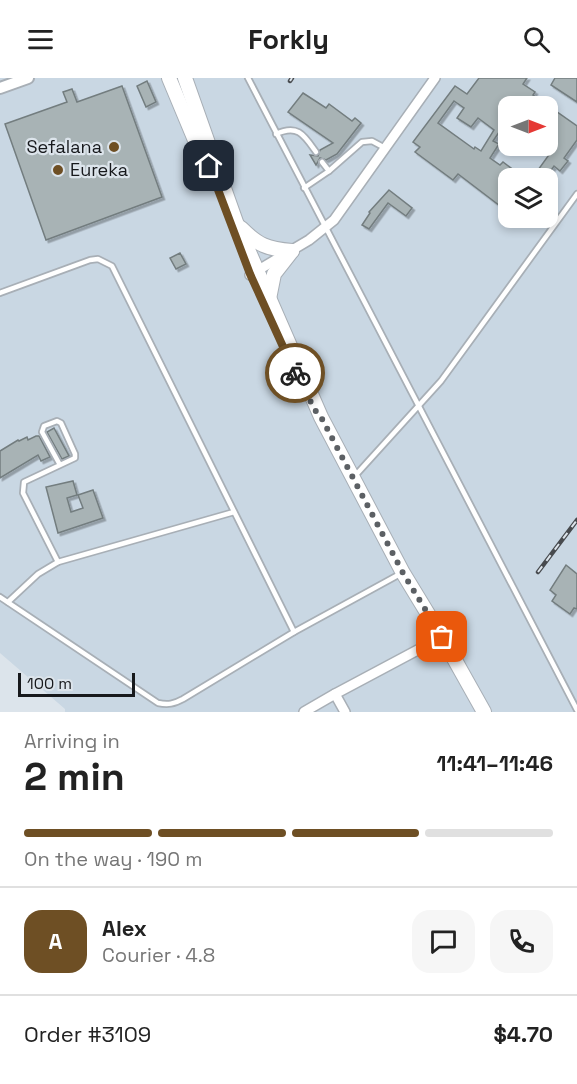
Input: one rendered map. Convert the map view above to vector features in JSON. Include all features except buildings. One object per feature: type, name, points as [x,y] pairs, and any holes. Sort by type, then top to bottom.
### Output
[{"type":"main road","points":[[169,78],[197,145],[205,154]]},
{"type":"main road","points":[[177,78],[288,360],[306,395],[321,417]]},
{"type":"main road","points":[[185,78],[253,273],[269,300],[321,417],[352,479],[403,573],[484,712]]},
{"type":"main road","points":[[236,222],[262,246],[292,250]]},
{"type":"main road","points":[[269,300],[274,274],[292,250]]},
{"type":"street","points":[[0,88],[28,78]]},
{"type":"street","points":[[253,273],[326,228],[435,78]]},
{"type":"street","points":[[304,712],[442,637]]},
{"type":"street","points":[[335,694],[345,712]]},
{"type":"lane","points":[[248,78],[577,710]]},
{"type":"lane","points":[[276,134],[284,130],[298,131],[316,152]]},
{"type":"lane","points":[[304,188],[329,171],[362,142],[372,141],[385,148]]},
{"type":"lane","points":[[322,162],[329,171]]},
{"type":"lane","points":[[352,479],[419,407],[454,364],[577,194]]},
{"type":"lane","points":[[0,293],[90,260],[98,259],[112,266],[294,632]]},
{"type":"lane","points":[[58,562],[23,493],[24,482],[75,458],[61,423],[57,421],[44,426],[42,432],[60,465]]},
{"type":"lane","points":[[8,602],[38,574],[58,562],[234,512]]},
{"type":"lane","points":[[0,597],[158,703],[166,705],[183,699],[294,632],[403,573]]},
{"type":"shaded area","points":[[0,78],[577,78],[577,712],[65,712],[65,709],[0,653]]},
{"type":"railway","points":[[538,572],[577,520]]},
{"type":"way so far","points":[[295,373],[321,417],[403,573],[442,637]]},
{"type":"place","name":"Sefalana","points":[[114,147]]},
{"type":"place","name":"Eureka","points":[[58,170]]},
{"type":"route","points":[[209,166],[227,219],[295,373]]}]
